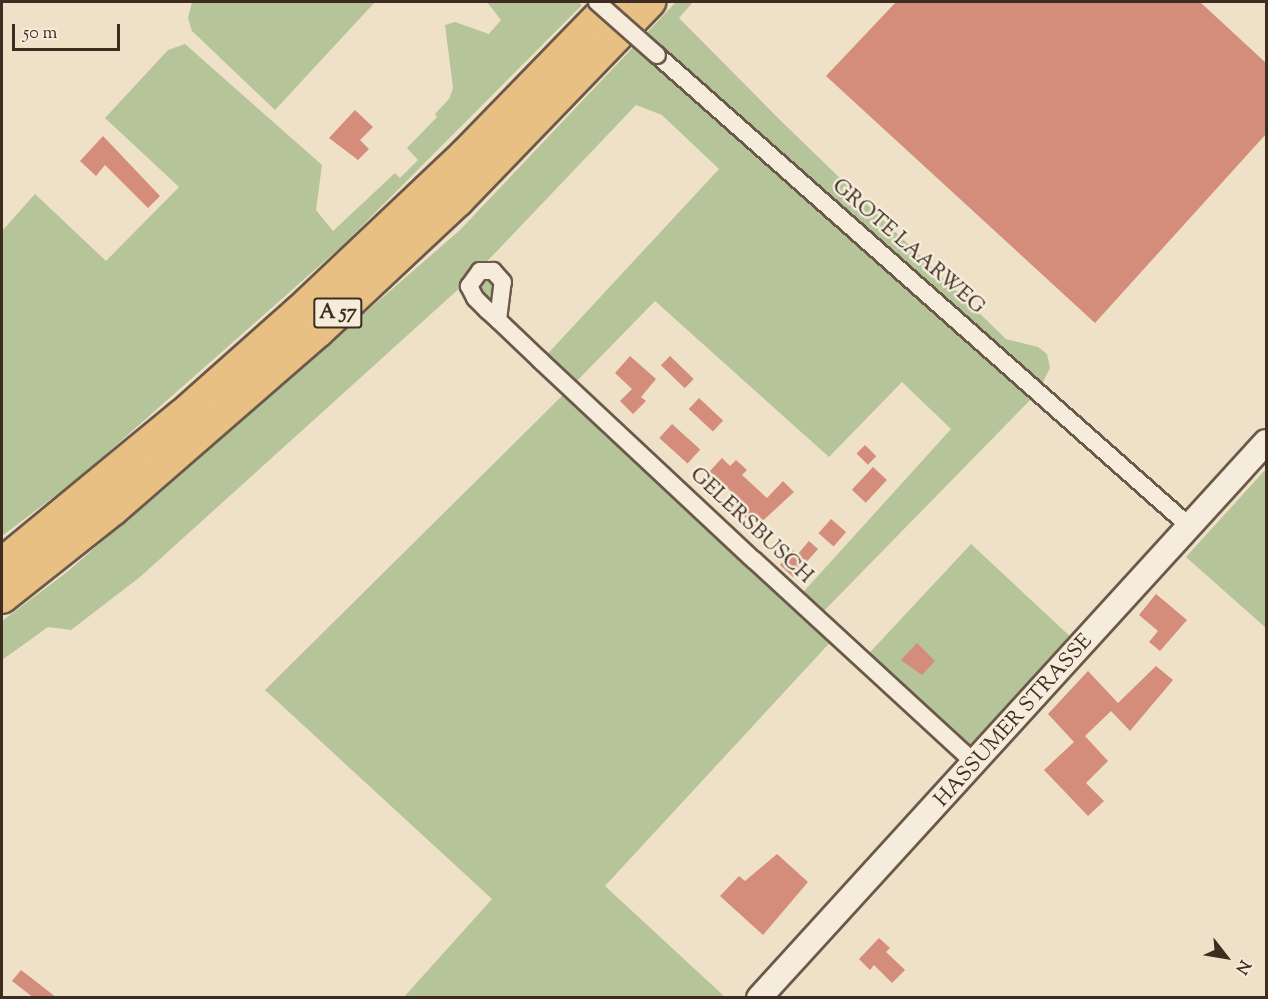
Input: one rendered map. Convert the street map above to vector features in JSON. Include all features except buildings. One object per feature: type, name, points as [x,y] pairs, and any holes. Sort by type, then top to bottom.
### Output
[{"type":"highway","name":"A 57","points":[[2,563],[174,422],[298,312],[466,153],[613,2]]},
{"type":"highway","name":"A 57","points":[[2,598],[122,502],[318,332],[458,201],[650,2]]},
{"type":"street","name":"GROTE LAARWEG","points":[[597,2],[1189,526]]},
{"type":"street","name":"GELERSBUSCH","points":[[498,320],[976,764]]},
{"type":"street","name":"HASSUMER STRASSE","points":[[759,998],[976,764],[1266,442]]},
{"type":"green space","points":[[192,2],[375,2],[275,110],[192,31],[188,18]]},
{"type":"green space","points":[[487,2],[578,2],[582,5],[344,244],[80,477],[2,536],[2,231],[35,194],[106,261],[179,187],[105,118],[168,50],[185,44],[322,165],[316,210],[333,231],[395,173],[400,178],[418,160],[407,148],[437,117],[435,114],[449,99],[453,88],[445,25],[455,22],[489,34],[501,20]]},
{"type":"green space","points":[[676,2],[693,2],[679,18],[779,119],[1006,339],[1038,347],[1047,354],[1050,368],[1038,392],[817,618],[836,636],[605,886],[725,997],[404,997],[492,899],[265,690],[570,388],[541,361],[719,169],[662,115],[636,105],[477,272],[493,271],[500,311],[475,298],[473,276],[140,577],[71,630],[48,627],[2,660],[2,621],[67,572],[460,230]],"holes":[[[655,301],[829,457],[902,382],[951,429],[797,599],[570,388]]]},
{"type":"green space","points":[[1266,469],[1266,628],[1186,557]]},
{"type":"green space","points":[[971,544],[1070,637],[962,753],[863,660]]}]
